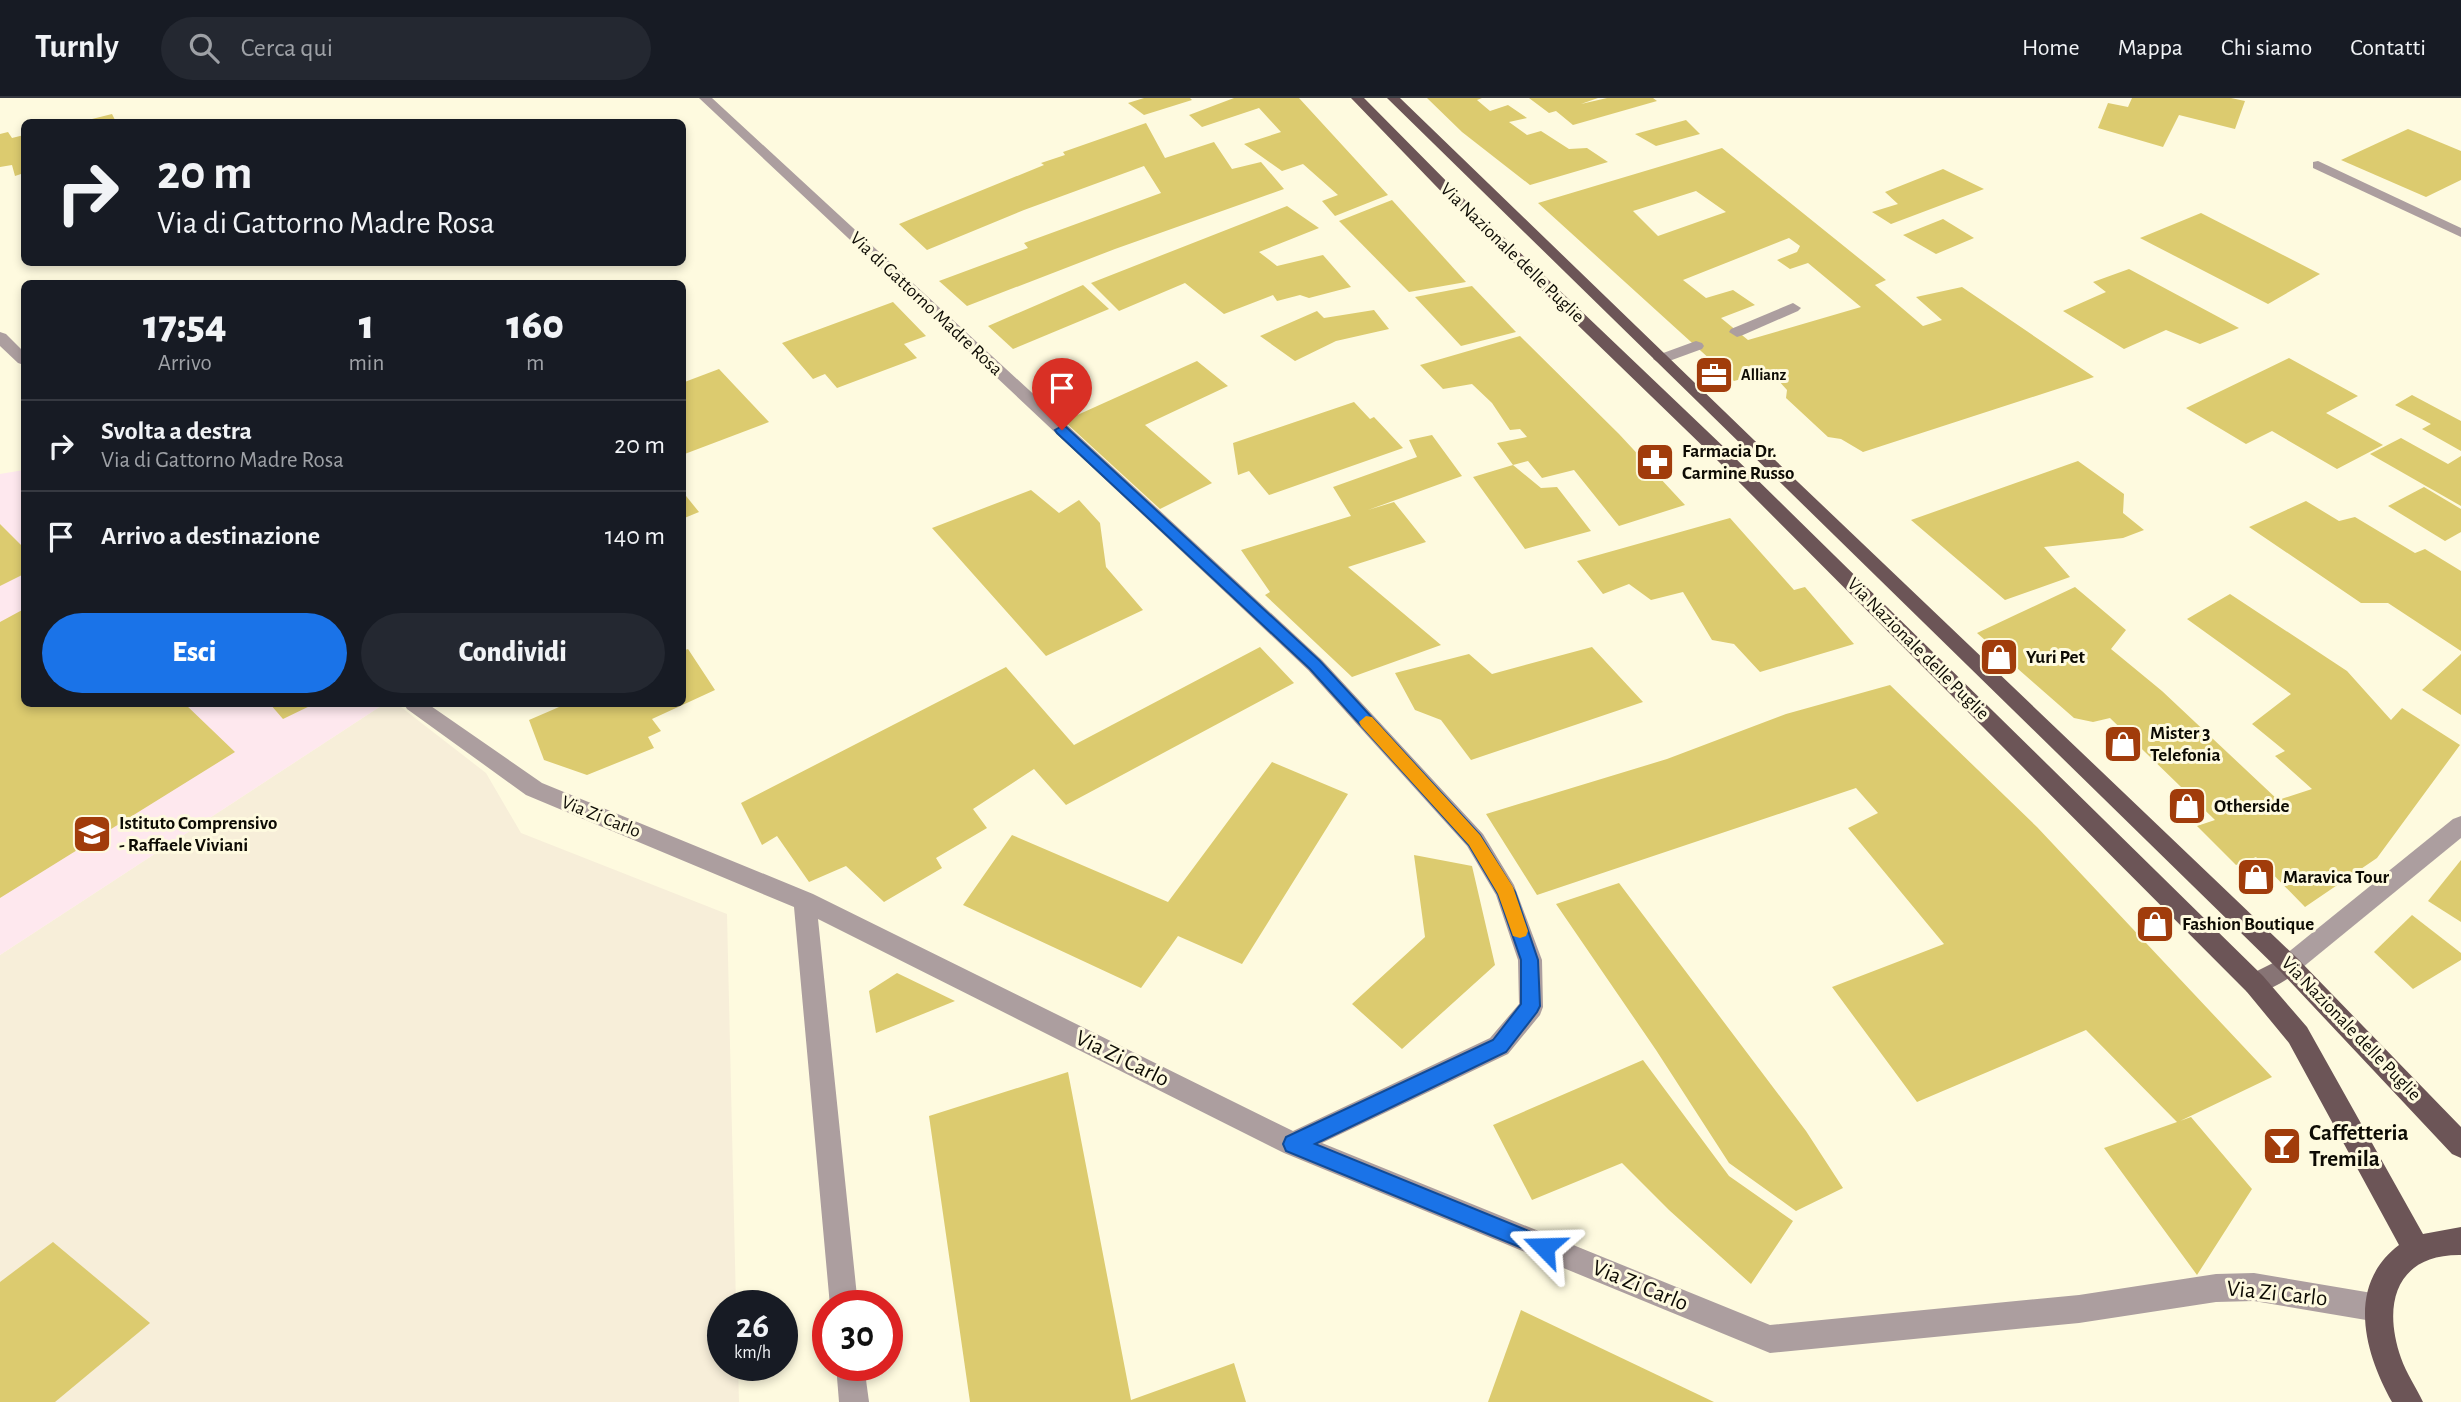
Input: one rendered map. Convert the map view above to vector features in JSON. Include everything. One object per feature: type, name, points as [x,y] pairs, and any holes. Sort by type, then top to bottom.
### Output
[{"type":"main road","name":"Via Nazionale delle Puglie","points":[[1357,98],[1465,208],[1721,454],[2255,984],[2298,1035],[2416,1249]]},
{"type":"main road","name":"Via Nazionale delle Puglie","points":[[1394,98],[2289,965],[2461,1145]]},
{"type":"main road","points":[[2255,984],[2289,965]]},
{"type":"main road","points":[[2408,1402],[2398,1386],[2382,1344],[2378,1308],[2389,1272],[2416,1249],[2461,1241]]},
{"type":"street","name":"Via di Gattorno Madre Rosa","points":[[705,98],[1315,665],[1475,840],[1506,892],[1530,960],[1531,1006],[1499,1046],[1293,1144]]},
{"type":"street","points":[[2318,165],[2461,233]]},
{"type":"street","points":[[1737,332],[1793,308]]},
{"type":"street","points":[[0,337],[21,357]]},
{"type":"street","points":[[1661,359],[1696,346]]},
{"type":"street","name":"Via Zi Carlo","points":[[418,707],[534,789],[805,901],[1293,1144],[1770,1339],[2079,1310],[2216,1287],[2255,1287],[2378,1308]]},
{"type":"street","points":[[2289,965],[2461,825]]},
{"type":"street","points":[[805,901],[842,1290]]},
{"type":"street","points":[[852,1381],[854,1402]]},
{"type":"shaded area","name":"Istituto Comprensivo - Raffaele Viviani","points":[[21,470],[21,707],[379,707],[0,955],[0,474]]},
{"type":"shaded area","points":[[379,707],[401,707],[486,773],[521,833],[727,914],[736,1290],[707,1290],[707,1381],[738,1381],[739,1402],[0,1402],[0,955]]},
{"type":"building","points":[[1144,98],[1192,100],[1144,115],[1128,103]]},
{"type":"building","points":[[1234,98],[1299,98],[1388,195],[1335,216],[1322,201],[1338,195],[1303,164],[1282,171],[1244,144],[1281,132],[1259,108],[1202,127],[1189,115]]},
{"type":"building","points":[[1427,98],[1482,98],[1477,100],[1490,111],[1508,105],[1527,118],[1509,122],[1527,135],[1541,131],[1569,149],[1587,148],[1608,162],[1530,185],[1462,132]]},
{"type":"building","points":[[1529,98],[1598,98],[1581,104],[1607,98],[1653,98],[1657,101],[1573,125],[1556,111],[1549,113]]},
{"type":"building","points":[[2132,98],[2231,98],[2245,101],[2235,129],[2179,115],[2163,147],[2098,128],[2108,103],[2128,107]]},
{"type":"building","points":[[112,114],[114,119],[92,119]]},
{"type":"building","points":[[1686,120],[1700,134],[1656,146],[1635,134]]},
{"type":"building","points":[[1146,123],[1165,158],[1214,142],[1232,169],[1261,162],[1284,189],[1115,249],[967,306],[939,281],[1028,248],[1024,243],[1161,193],[1144,166],[1024,210],[927,250],[899,224],[1044,165],[1041,163],[1065,155],[1063,152]]},
{"type":"building","points":[[2408,129],[2461,151],[2461,180],[2426,197],[2341,160]]},
{"type":"building","points":[[8,132],[12,138],[21,136],[21,174],[15,176],[12,165],[0,167],[0,134]]},
{"type":"building","points":[[1722,148],[1886,280],[1875,285],[1923,326],[1942,320],[1916,297],[1962,287],[2094,377],[1863,452],[1841,439],[1828,437],[1786,398],[1787,390],[1770,371],[1734,381],[1538,203]],"holes":[[[1696,191],[1726,212],[1658,236],[1633,211]],[[1789,238],[1800,246],[1797,252],[1777,260],[1790,269],[1808,263],[1861,307],[1748,340],[1721,318],[1755,305],[1733,290],[1706,298],[1683,280]]]},
{"type":"building","points":[[1943,169],[1984,189],[1891,224],[1872,212],[1898,204],[1885,192]]},
{"type":"building","points":[[1392,200],[1466,282],[1409,292],[1339,221]]},
{"type":"building","points":[[1287,206],[1319,228],[1259,252],[1277,266],[1323,255],[1351,287],[1309,298],[1300,295],[1277,301],[1273,295],[1224,314],[1185,283],[1119,311],[1091,283]]},
{"type":"building","points":[[2201,213],[2320,274],[2268,304],[2140,238]]},
{"type":"building","points":[[1943,219],[1974,238],[1936,254],[1903,235]]},
{"type":"building","points":[[2129,269],[2239,328],[2200,344],[2166,330],[2124,349],[2063,311],[2106,292],[2093,282]]},
{"type":"building","points":[[1083,285],[1109,309],[1013,349],[988,326]]},
{"type":"building","points":[[1472,286],[1516,332],[1461,346],[1415,297]]},
{"type":"building","points":[[893,302],[926,336],[904,344],[917,358],[837,388],[825,374],[813,379],[782,343]]},
{"type":"building","points":[[1374,310],[1389,329],[1336,341],[1295,361],[1260,336],[1317,311],[1324,318]]},
{"type":"building","points":[[1520,336],[1619,434],[1685,505],[1619,526],[1574,470],[1542,478],[1528,461],[1513,465],[1497,443],[1527,437],[1520,429],[1510,430],[1492,403],[1472,384],[1443,389],[1420,365]]},
{"type":"building","points":[[2289,358],[2358,396],[2326,413],[2383,445],[2337,469],[2272,431],[2246,444],[2186,408]]},
{"type":"building","points":[[1197,361],[1228,386],[1145,425],[1212,483],[1160,509],[1064,421]]},
{"type":"building","points":[[719,369],[769,422],[686,453],[686,381]]},
{"type":"building","points":[[2412,395],[2461,421],[2461,451],[2422,429],[2431,424],[2395,405]]},
{"type":"building","points":[[1354,402],[1370,419],[1374,417],[1403,448],[1269,495],[1249,471],[1238,475],[1233,443]]},
{"type":"building","points":[[1432,435],[1462,476],[1368,510],[1394,502],[1426,542],[1348,567],[1441,645],[1352,677],[1265,595],[1270,592],[1241,550],[1351,516],[1333,487],[1417,457],[1409,440]]},
{"type":"building","points":[[2401,438],[2448,464],[2461,456],[2461,506],[2370,454]]},
{"type":"building","points":[[2078,461],[2124,494],[2123,513],[2144,530],[2123,538],[2044,547],[2070,577],[2005,600],[1911,520]]},
{"type":"building","points":[[1513,465],[1541,488],[1557,487],[1591,531],[1525,549],[1473,477]]},
{"type":"building","points":[[2424,487],[2461,509],[2461,532],[2445,541],[2388,506]]},
{"type":"building","points":[[1031,490],[1059,513],[1079,500],[1100,523],[1106,567],[1143,610],[1046,656],[932,528]]},
{"type":"building","points":[[686,496],[699,512],[686,517]]},
{"type":"building","points":[[2306,501],[2339,521],[2355,517],[2415,553],[2425,549],[2461,571],[2461,651],[2388,603],[2361,603],[2249,527]]},
{"type":"building","points":[[1730,518],[1794,590],[1805,587],[1854,644],[1760,672],[1734,644],[1712,640],[1683,592],[1651,600],[1629,584],[1603,594],[1577,561]]},
{"type":"building","points":[[0,524],[21,545],[21,576],[0,586]]},
{"type":"building","points":[[2075,587],[2126,630],[2111,649],[2162,691],[2278,800],[2312,789],[2275,756],[2285,751],[2252,724],[2291,694],[2187,619],[2230,594],[2347,671],[2391,720],[2402,708],[2460,745],[2377,858],[2305,907],[2256,857],[2236,865],[2197,826],[2215,820],[2110,718],[2093,722],[2074,718],[1977,633]]},
{"type":"building","points":[[21,611],[21,707],[188,707],[235,752],[0,898],[0,622]]},
{"type":"building","points":[[1260,647],[1294,683],[1066,805],[1034,769],[973,809],[987,828],[936,858],[942,868],[884,902],[846,866],[809,882],[777,836],[762,845],[741,803],[1006,667],[1074,745]]},
{"type":"building","points":[[1592,647],[1643,702],[1471,760],[1441,720],[1415,710],[1395,673],[1469,654],[1492,674]]},
{"type":"building","points":[[686,650],[715,690],[686,703]]},
{"type":"building","points":[[2461,654],[2461,715],[2422,690]]},
{"type":"building","points":[[1890,685],[2037,827],[2272,1077],[2180,1121],[2191,1117],[2252,1189],[2197,1275],[2104,1148],[2177,1122],[2086,1030],[1917,1102],[1832,987],[1944,944],[1848,828],[1878,813],[1856,788],[1537,895],[1486,814],[1667,759],[1786,714]]},
{"type":"building","points":[[273,707],[308,707],[283,719]]},
{"type":"building","points":[[559,707],[678,707],[652,719],[661,731],[648,737],[654,748],[587,775],[544,760],[529,720]]},
{"type":"building","points":[[1272,762],[1348,794],[1242,964],[1178,936],[1141,988],[963,905],[1012,835],[1168,902]]},
{"type":"building","points":[[1414,855],[1472,866],[1495,965],[1402,1049],[1352,1004],[1425,937]]},
{"type":"building","points":[[2461,860],[2461,922],[2428,901]]},
{"type":"building","points":[[1619,883],[1806,1131],[1843,1188],[1796,1211],[1729,1163],[1556,904]]},
{"type":"building","points":[[2412,915],[2461,953],[2461,960],[2413,989],[2374,952]]},
{"type":"building","points":[[897,973],[955,1001],[876,1033],[869,991]]},
{"type":"building","points":[[1643,1060],[1729,1176],[1793,1221],[1751,1284],[1669,1210],[1622,1163],[1532,1200],[1493,1125]]},
{"type":"building","points":[[1068,1072],[1131,1400],[1234,1363],[1246,1402],[970,1402],[929,1116]]},
{"type":"building","points":[[53,1242],[150,1323],[55,1402],[0,1402],[0,1282]]},
{"type":"building","points":[[1521,1310],[1714,1402],[1488,1402]]},
{"type":"slow traffic","points":[[1366,722],[1475,840],[1506,892],[1520,931]]},
{"type":"place","name":"Allianz","points":[[1714,375]]},
{"type":"place","name":"Farmacia Dr. Carmine Russo","points":[[1655,462]]},
{"type":"place","name":"Yuri Pet","points":[[1999,657]]},
{"type":"place","name":"Mister 3 Telefonia","points":[[2123,744]]},
{"type":"place","name":"Otherside","points":[[2187,806]]},
{"type":"place","name":"Istituto Comprensivo - Raffaele Viviani","points":[[92,834]]},
{"type":"place","name":"Maravica Tour","points":[[2256,877]]},
{"type":"place","name":"Fashion Boutique","points":[[2155,924]]},
{"type":"place","name":"Caffetteria Tremila","points":[[2282,1146]]},
{"type":"route","points":[[1062,430],[1315,665],[1475,840],[1506,892],[1530,960],[1531,1006],[1499,1046],[1293,1144],[1544,1247]]}]
